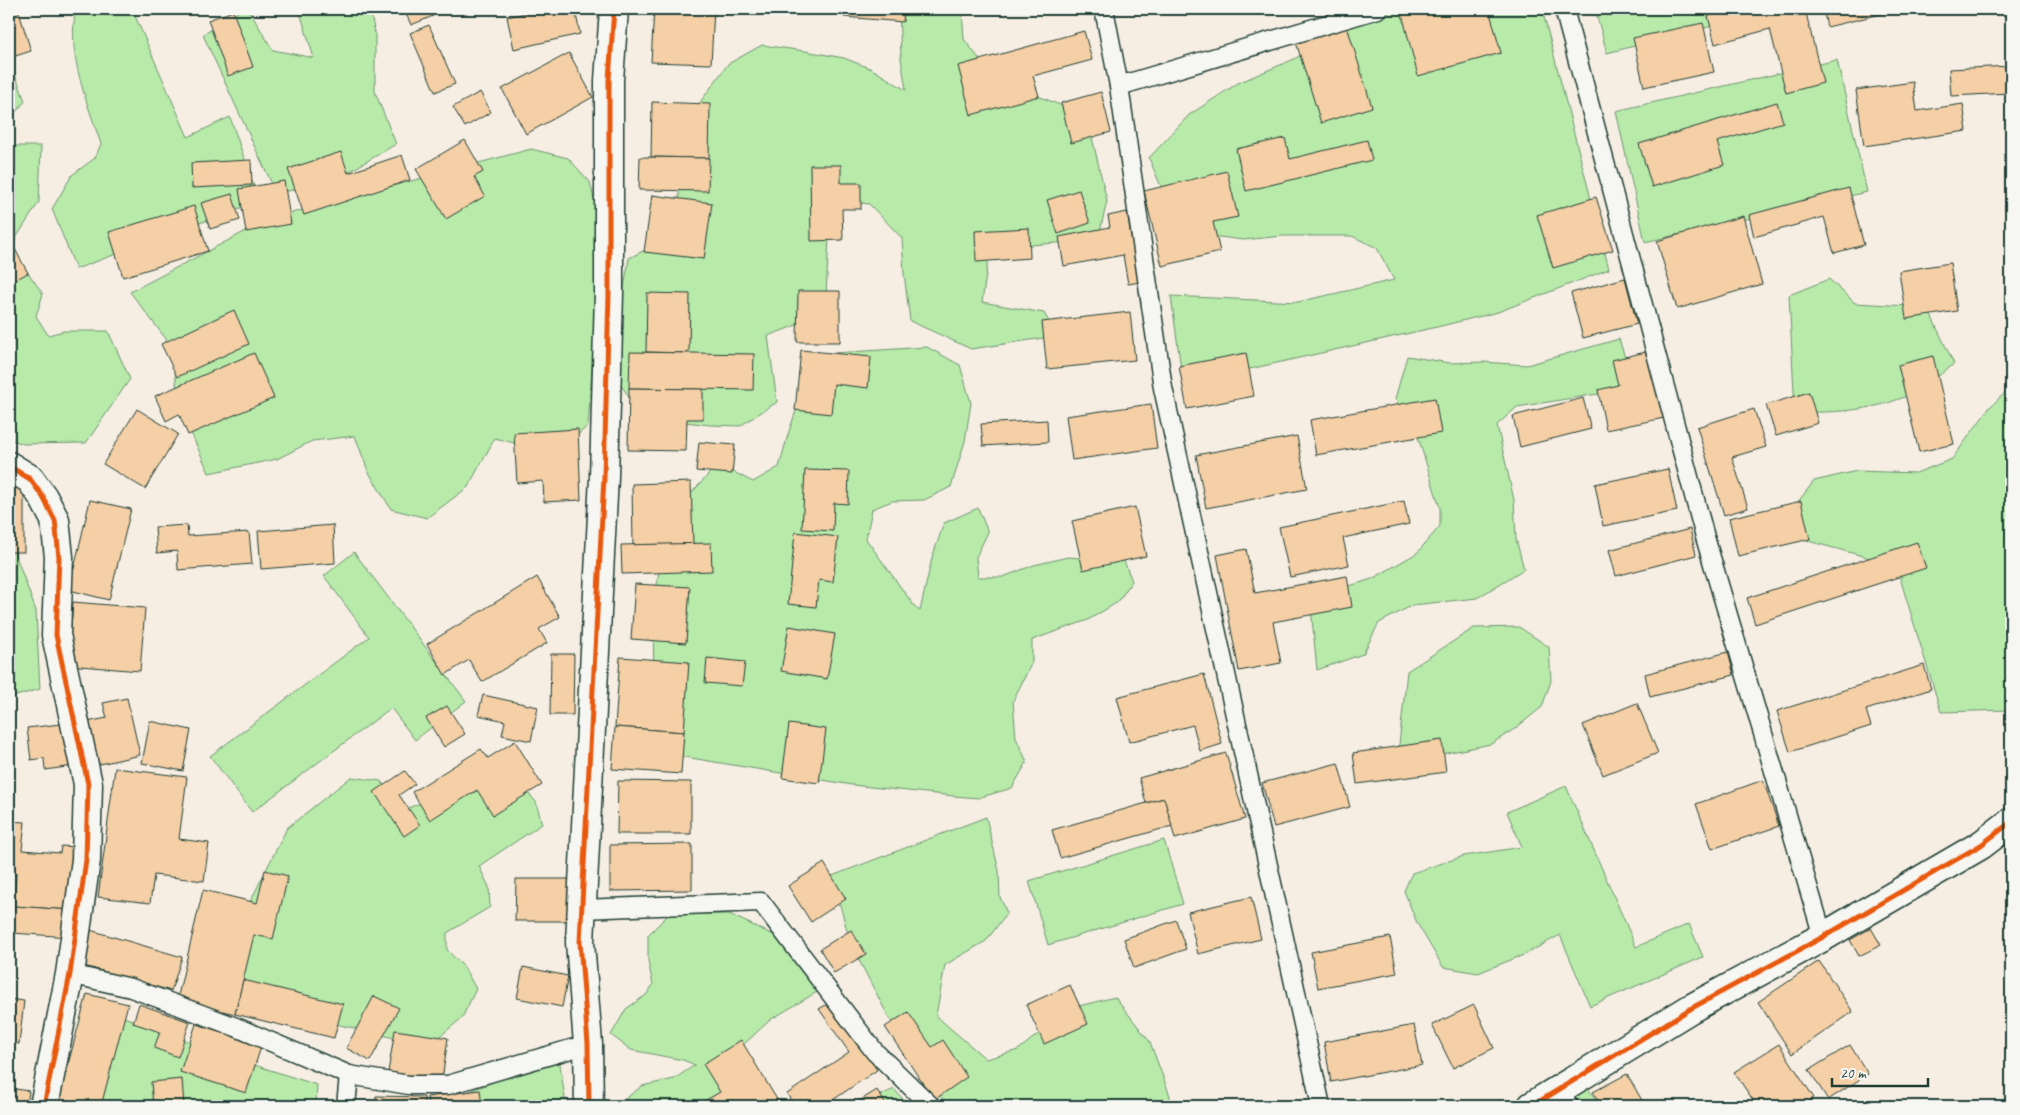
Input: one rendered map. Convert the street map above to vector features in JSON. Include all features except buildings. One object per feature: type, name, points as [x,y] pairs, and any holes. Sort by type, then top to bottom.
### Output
[{"type":"street","points":[[589,1106],[588,1044],[580,942],[604,477],[609,293],[609,80],[614,9]]},
{"type":"street","points":[[9,466],[30,479],[43,497],[55,520],[59,558],[56,635],[88,784],[86,860],[70,974],[44,1106]]},
{"type":"street","points":[[1532,1106],[1564,1098],[1690,1009],[1823,937],[1981,845],[2011,822]]},
{"type":"lane","points":[[1104,9],[1119,86],[1163,388],[1321,1106]]},
{"type":"lane","points":[[1119,86],[1378,9]]},
{"type":"lane","points":[[1564,9],[1705,537],[1823,937]]},
{"type":"lane","points":[[582,908],[761,902],[875,1052],[931,1106]]},
{"type":"lane","points":[[70,974],[131,988],[236,1028],[349,1075],[409,1085],[448,1085],[588,1044]]},
{"type":"lane","points":[[346,1106],[349,1075]]},
{"type":"green space","points":[[76,9],[132,9],[188,137],[230,117],[259,201],[76,269],[52,209],[72,175],[95,158],[101,144],[84,94],[76,60],[74,26]]},
{"type":"green space","points":[[242,9],[248,9],[273,50],[314,58],[299,9],[370,9],[375,34],[375,92],[396,144],[330,183],[276,193],[203,35]]},
{"type":"green space","points":[[899,9],[962,9],[964,39],[994,78],[1087,116],[1107,201],[1098,240],[990,248],[982,302],[1044,313],[1057,336],[971,349],[910,321],[902,238],[869,204],[831,200],[825,314],[768,336],[777,402],[740,426],[710,425],[644,417],[614,376],[616,337],[629,258],[679,233],[679,170],[687,120],[728,64],[762,45],[844,58],[872,69],[906,90],[901,58]]},
{"type":"green space","points":[[1396,9],[1542,9],[1609,269],[1498,312],[1183,384],[1171,296],[1298,302],[1394,280],[1377,248],[1352,236],[1283,236],[1243,240],[1180,232],[1149,158],[1189,115],[1238,83],[1292,60],[1371,16]]},
{"type":"green space","points":[[1595,9],[1779,9],[1607,53]]},
{"type":"green space","points":[[9,58],[25,101],[9,121]]},
{"type":"green space","points":[[1837,60],[1867,192],[1645,242],[1616,111]]},
{"type":"green space","points":[[9,146],[41,146],[39,202],[9,249]]},
{"type":"green space","points":[[531,149],[568,158],[590,182],[600,225],[588,426],[555,454],[495,438],[468,487],[427,518],[391,509],[368,471],[355,436],[312,441],[277,459],[209,473],[178,404],[173,348],[130,292],[269,219]]},
{"type":"green space","points":[[9,256],[24,267],[43,294],[36,316],[48,335],[64,331],[108,331],[130,379],[86,443],[24,444],[9,439]]},
{"type":"green space","points":[[1829,279],[1855,303],[1927,307],[1954,364],[1920,389],[1890,402],[1842,411],[1795,412],[1789,295]]},
{"type":"green space","points":[[1619,339],[1635,388],[1517,407],[1497,425],[1514,500],[1516,539],[1524,569],[1477,598],[1413,605],[1379,623],[1363,654],[1317,670],[1310,598],[1372,579],[1417,553],[1440,526],[1440,508],[1418,437],[1395,399],[1407,356],[1450,363],[1483,362],[1527,365]]},
{"type":"green space","points":[[927,347],[960,365],[971,403],[965,441],[951,487],[924,500],[892,501],[872,509],[866,539],[915,607],[920,611],[932,558],[944,523],[978,508],[988,532],[976,557],[978,577],[1003,577],[1034,565],[1068,557],[1124,561],[1132,581],[1118,602],[1088,620],[1032,640],[1032,662],[1013,701],[1016,738],[1027,762],[1012,788],[978,798],[954,796],[852,785],[655,752],[653,616],[665,522],[718,464],[753,482],[779,467],[804,388],[834,353]]},
{"type":"green space","points":[[2011,387],[2011,710],[1941,712],[1896,565],[1775,532],[1814,481],[1857,471],[1916,473],[1952,459],[1990,407]]},
{"type":"green space","points":[[9,537],[36,611],[40,689],[9,698]]},
{"type":"green space","points":[[354,552],[466,701],[415,740],[391,708],[252,812],[210,756],[369,637],[324,576]]},
{"type":"green space","points":[[1519,627],[1549,647],[1551,681],[1542,707],[1516,728],[1491,744],[1397,763],[1407,671],[1474,628]]},
{"type":"green space","points":[[512,775],[536,802],[542,824],[479,866],[489,887],[490,907],[447,933],[447,950],[464,967],[476,989],[462,1018],[427,1047],[372,1032],[307,1018],[216,970],[287,828],[351,777],[381,781],[400,811],[448,793],[473,793]]},
{"type":"green space","points":[[1566,786],[1636,947],[1689,924],[1703,957],[1590,1006],[1560,935],[1526,954],[1478,973],[1443,967],[1417,923],[1404,891],[1412,873],[1464,856],[1522,847],[1507,812]]},
{"type":"green space","points":[[986,817],[999,871],[1000,897],[1007,913],[986,941],[945,965],[936,1016],[986,1059],[1018,1050],[1071,1008],[1115,997],[1150,1042],[1170,1096],[1170,1106],[951,1106],[922,1081],[851,945],[832,876]]},
{"type":"green space","points":[[1164,840],[1183,904],[1048,945],[1029,881]]},
{"type":"green space","points":[[669,914],[729,914],[780,938],[817,992],[770,1020],[729,1058],[728,1092],[733,1106],[616,1106],[642,1086],[674,1079],[695,1065],[683,1060],[631,1050],[611,1035],[626,1009],[646,995],[653,985],[648,961],[648,935]]},
{"type":"green space","points":[[100,1008],[236,1059],[317,1085],[316,1106],[74,1106]]},
{"type":"green space","points":[[559,1057],[566,1106],[430,1106]]},
{"type":"green space","points":[[1572,1064],[1600,1106],[1509,1106],[1540,1083]]},
{"type":"green space","points":[[894,1089],[909,1106],[859,1106]]},
{"type":"cycle path","points":[[589,1106],[588,1044],[580,942],[604,477],[609,293],[609,80],[614,9]]},
{"type":"cycle path","points":[[9,466],[30,479],[43,497],[55,520],[59,557],[56,635],[88,784],[86,860],[70,974],[44,1106]]},
{"type":"cycle path","points":[[1532,1106],[1690,1009],[1823,937],[1981,845],[2011,822]]}]
